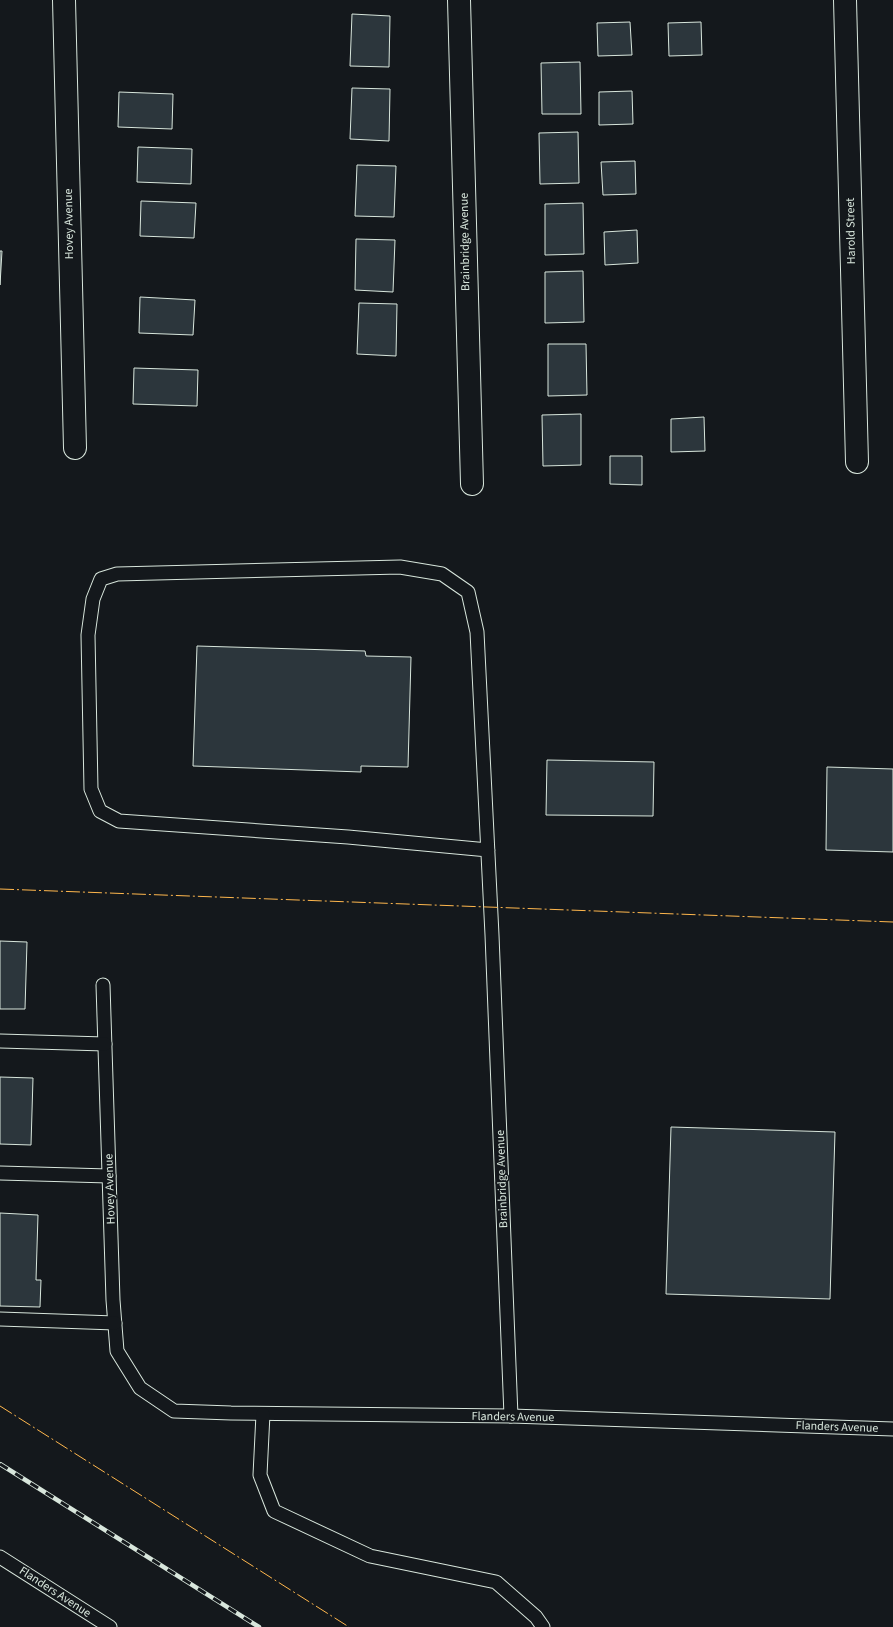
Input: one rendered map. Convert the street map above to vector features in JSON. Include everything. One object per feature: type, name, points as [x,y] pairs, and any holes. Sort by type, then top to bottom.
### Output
[{"type":"street","name":"Hovey Avenue","points":[[64,0],[75,448]]},
{"type":"street","name":"Brainbridge Avenue","points":[[459,0],[472,484]]},
{"type":"street","name":"Harold Street","points":[[845,0],[857,462]]},
{"type":"lane","name":"Brainbridge Avenue","points":[[488,850],[348,837],[119,821],[100,811],[91,789],[88,635],[93,599],[101,579],[125,574],[400,567],[442,574],[468,592],[477,632],[488,850],[492,942],[511,1416]]},
{"type":"lane","name":"Hovey Avenue","points":[[103,985],[109,1176],[117,1351],[140,1388]]},
{"type":"lane","points":[[0,1041],[105,1044]]},
{"type":"lane","points":[[0,1173],[109,1176]]},
{"type":"lane","points":[[0,1319],[115,1323]]},
{"type":"lane","name":"Flanders Avenue","points":[[140,1388],[174,1411],[262,1414],[511,1416],[893,1429]]},
{"type":"lane","points":[[262,1414],[260,1474],[274,1511],[370,1556],[496,1582],[536,1617],[543,1627]]},
{"type":"lane","name":"Flanders Avenue","points":[[0,1556],[110,1627]]},
{"type":"building","points":[[352,14],[390,16],[389,67],[350,66]]},
{"type":"building","points":[[630,22],[632,55],[598,56],[597,23]]},
{"type":"building","points":[[701,22],[702,55],[669,56],[668,23]]},
{"type":"building","points":[[580,62],[581,114],[542,114],[541,63]]},
{"type":"building","points":[[352,88],[390,89],[389,141],[350,139]]},
{"type":"building","points":[[632,91],[633,124],[599,125],[599,92]]},
{"type":"building","points":[[119,92],[173,94],[172,129],[118,127]]},
{"type":"building","points":[[578,132],[579,183],[540,184],[539,133]]},
{"type":"building","points":[[138,147],[192,149],[191,184],[137,182]]},
{"type":"building","points":[[635,161],[636,194],[603,195],[601,162]]},
{"type":"building","points":[[357,165],[396,166],[394,217],[355,216]]},
{"type":"building","points":[[141,201],[196,203],[194,238],[140,236]]},
{"type":"building","points":[[583,203],[584,254],[545,255],[545,204]]},
{"type":"building","points":[[637,230],[638,263],[605,265],[604,232]]},
{"type":"building","points":[[356,239],[395,240],[393,292],[355,290]]},
{"type":"building","points":[[0,251],[2,251],[0,285]]},
{"type":"building","points":[[583,271],[584,322],[545,323],[545,272]]},
{"type":"building","points":[[140,297],[195,300],[193,335],[139,333]]},
{"type":"building","points":[[359,303],[397,304],[396,356],[357,354]]},
{"type":"building","points":[[548,344],[586,344],[587,395],[548,396]]},
{"type":"building","points":[[134,368],[198,370],[197,406],[133,404]]},
{"type":"building","points":[[581,414],[581,465],[543,466],[542,415]]},
{"type":"building","points":[[704,417],[705,451],[671,452],[671,419]]},
{"type":"building","points":[[610,456],[642,456],[642,485],[610,484]]},
{"type":"building","points":[[197,646],[365,651],[366,656],[411,657],[408,767],[361,766],[361,772],[193,766]]},
{"type":"building","points":[[547,760],[654,762],[653,816],[546,815]]},
{"type":"building","points":[[827,767],[893,769],[893,852],[826,850]]},
{"type":"building","points":[[0,941],[27,942],[25,1009],[0,1009]]},
{"type":"building","points":[[0,1077],[33,1078],[31,1145],[0,1144]]},
{"type":"building","points":[[671,1127],[835,1132],[830,1299],[666,1294]]},
{"type":"building","points":[[0,1213],[38,1215],[36,1280],[41,1280],[40,1307],[0,1306]]},
{"type":"railway","points":[[0,1464],[259,1627]]},
{"type":"power","points":[[0,889],[893,922]]},
{"type":"power","points":[[0,1406],[349,1627]]}]
